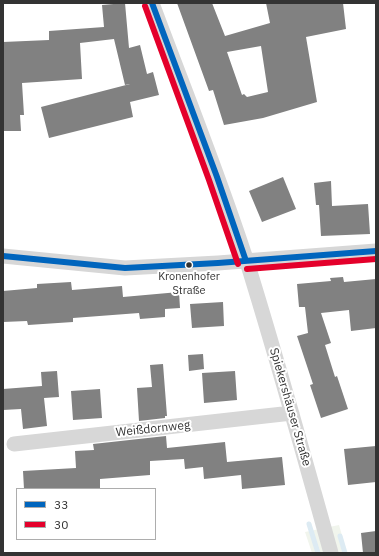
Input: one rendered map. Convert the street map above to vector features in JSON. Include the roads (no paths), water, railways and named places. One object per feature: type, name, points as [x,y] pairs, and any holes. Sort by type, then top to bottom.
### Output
[{"type":"street","name":"Spiekershäuser Straße","points":[[152,3],[217,177],[246,261],[292,414],[331,553]]},
{"type":"street","points":[[3,256],[125,268],[181,266],[376,250]]},
{"type":"street","name":"Weißdornweg","points":[[14,444],[292,414]]},
{"type":"waterway","points":[[309,524],[318,553]]},
{"type":"waterway","points":[[340,536],[345,553]]},
{"type":"place","name":"Kronenhofer Straße","points":[[189,265]]}]
